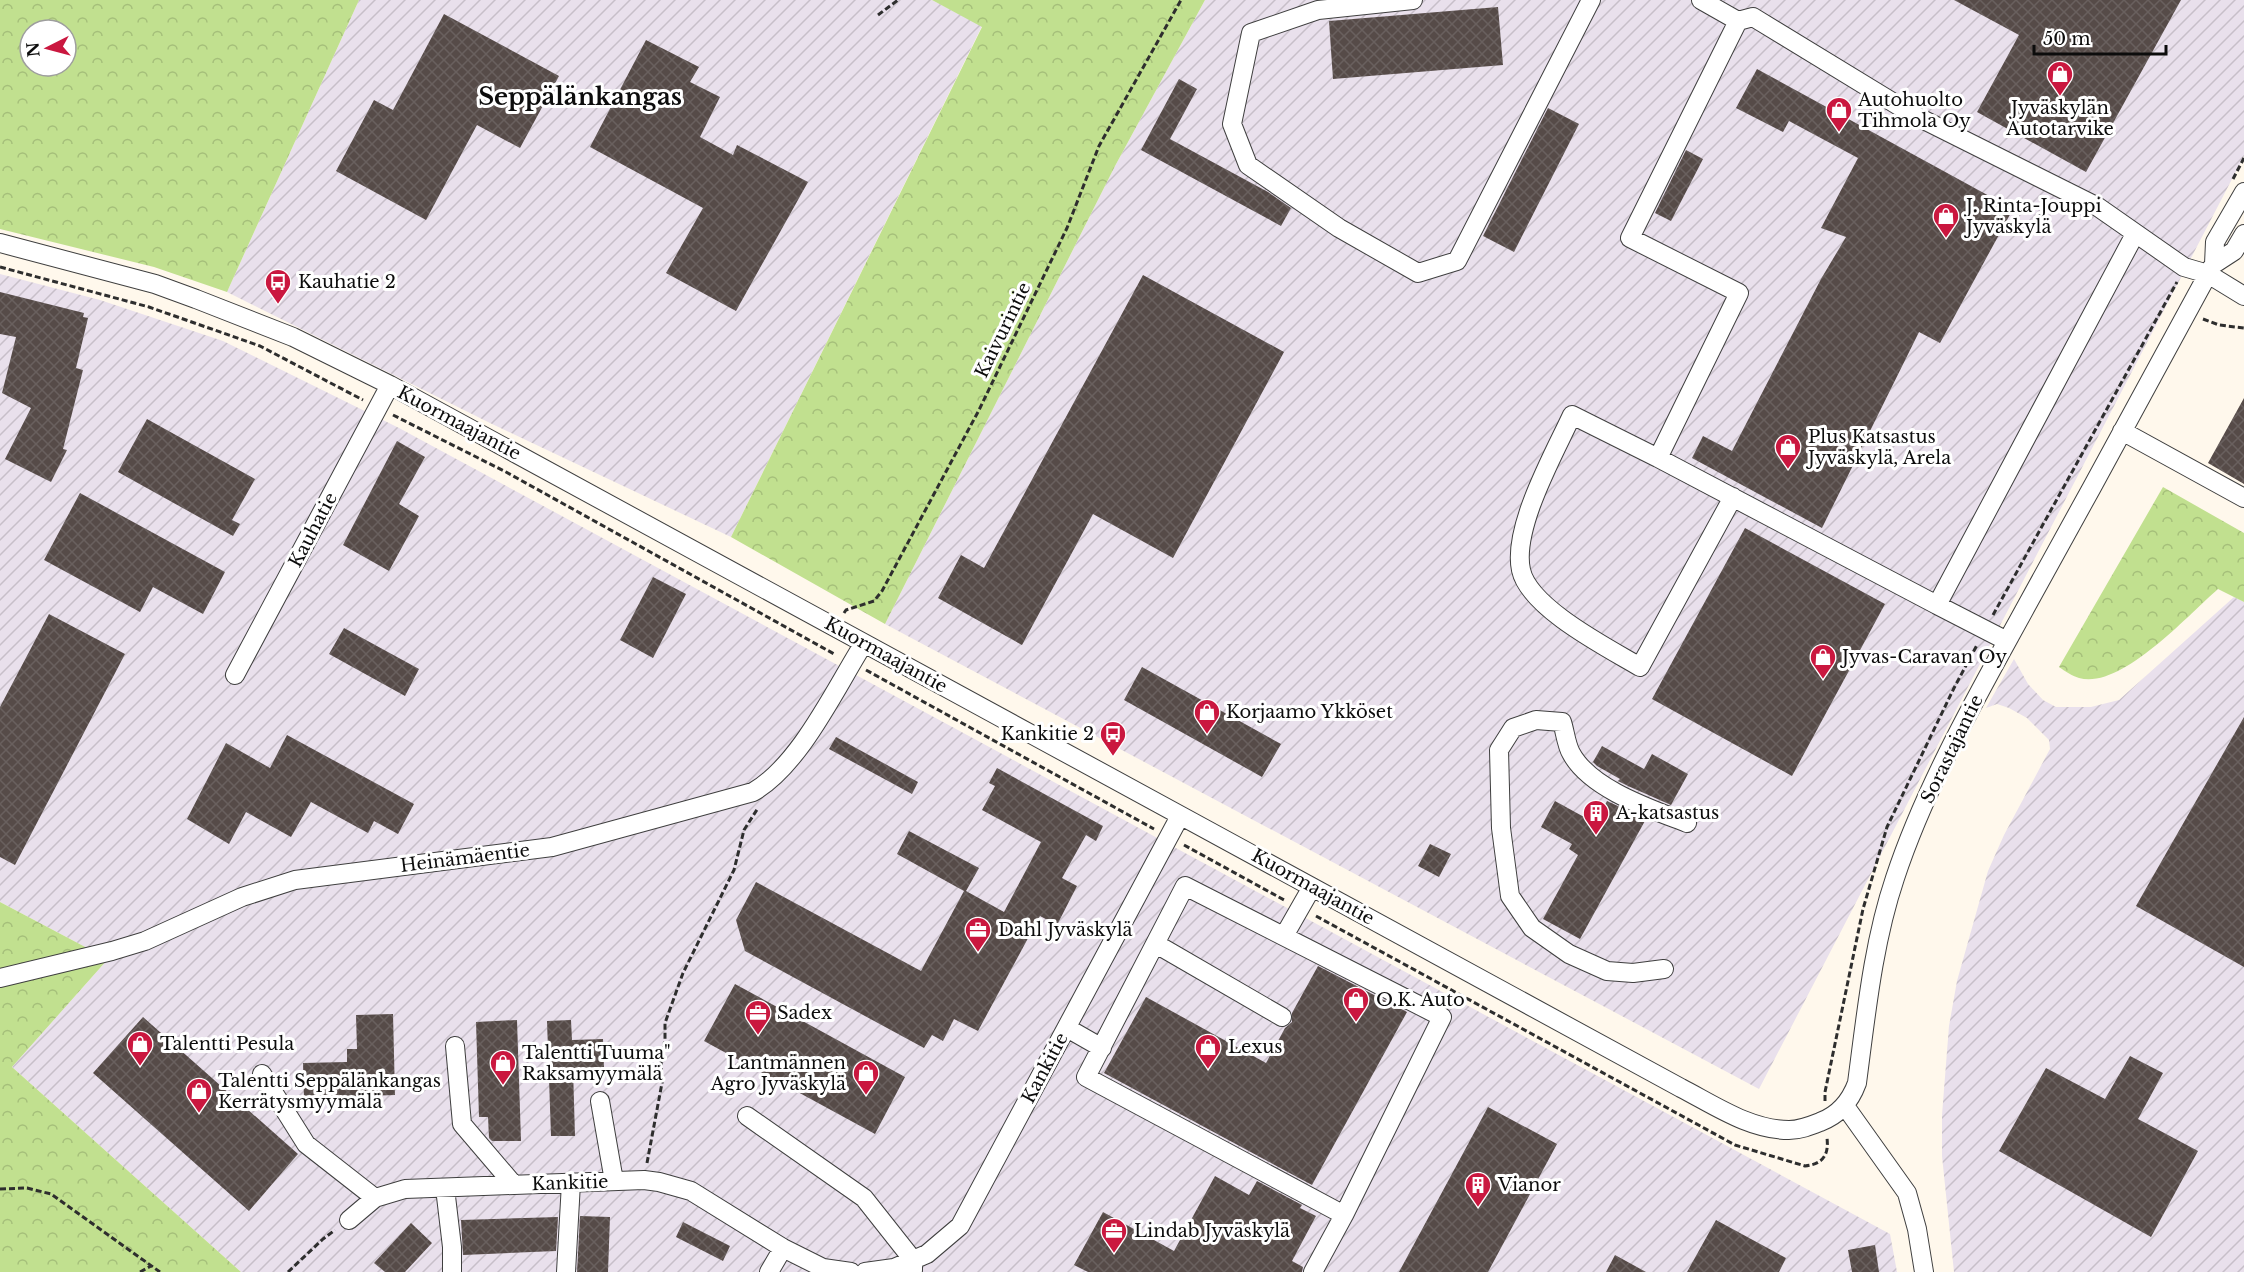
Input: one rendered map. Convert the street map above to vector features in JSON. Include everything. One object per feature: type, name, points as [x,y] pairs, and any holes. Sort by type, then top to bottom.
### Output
[{"type":"street","points":[[1413,0],[1318,10],[1251,33],[1232,124],[1248,165],[1339,228],[1418,273],[1457,261],[1591,0]]},
{"type":"street","points":[[1701,0],[1738,21],[1753,17],[1912,114],[2098,207],[2184,267],[2211,269],[2244,296]]},
{"type":"street","points":[[1658,458],[1739,293],[1630,238],[1738,21]]},
{"type":"street","name":"Sorastajantie","points":[[1749,1122],[1790,1130],[1803,1129],[1837,1114],[1852,1095],[1857,1083],[1884,918],[1894,880],[1927,797],[2007,641],[2211,269],[2214,242],[2237,188]]},
{"type":"street","points":[[1937,605],[2135,234]]},
{"type":"street","name":"Sorastajantie","points":[[2211,269],[2234,251],[2244,234]]},
{"type":"street","name":"Kuormaajantie","points":[[0,243],[176,291],[268,326],[390,385],[1675,1085],[1749,1122]]},
{"type":"street","name":"Kauhatie","points":[[235,675],[390,385]]},
{"type":"street","points":[[1733,497],[1640,667],[1564,622],[1535,595],[1521,572],[1520,545],[1535,496],[1572,415],[1658,458],[1733,497],[1937,605],[1986,629],[2007,641]]},
{"type":"street","points":[[2122,431],[2244,498]]},
{"type":"street","name":"Heinämäentie","points":[[0,978],[145,941],[242,897],[295,880],[552,847],[753,792],[768,783],[789,762],[864,643]]},
{"type":"street","points":[[1664,969],[1633,973],[1606,971],[1569,954],[1532,928],[1510,896],[1501,828],[1499,750],[1513,728],[1536,720],[1562,722],[1570,753],[1590,777],[1651,809],[1687,823]]},
{"type":"street","name":"Kankitie","points":[[865,1272],[913,1266],[960,1226],[1180,816]]},
{"type":"street","points":[[1313,1272],[1344,1215],[1442,1017],[1185,886],[1086,1077],[1344,1215]]},
{"type":"street","points":[[1284,936],[1311,886]]},
{"type":"street","points":[[1156,944],[1282,1017]]},
{"type":"street","points":[[1066,1028],[1102,1047]]},
{"type":"street","points":[[455,1046],[462,1124],[514,1185]]},
{"type":"street","points":[[262,1074],[306,1144],[375,1197]]},
{"type":"street","points":[[600,1101],[614,1181]]},
{"type":"street","points":[[1845,1106],[1907,1192],[1924,1272]]},
{"type":"street","points":[[747,1116],[864,1198],[913,1266]]},
{"type":"street","name":"Kankitie","points":[[349,1220],[375,1197],[405,1190],[644,1180],[691,1191],[783,1248],[823,1268],[850,1272]]},
{"type":"street","points":[[566,1272],[571,1183]]},
{"type":"street","points":[[445,1188],[452,1247],[452,1272]]},
{"type":"street","points":[[769,1272],[783,1248]]},
{"type":"path","points":[[878,15],[898,0]]},
{"type":"path","name":"Kaivurintie","points":[[825,649],[846,610],[874,601],[887,581],[980,410],[1067,228],[1099,146],[1181,0]]},
{"type":"path","points":[[2237,188],[2244,158]]},
{"type":"path","points":[[0,267],[149,307],[260,346],[506,472],[825,649],[1735,1144],[1805,1166],[1815,1165],[1823,1160],[1828,1149],[1825,1092],[1863,909],[1887,827],[1954,687],[2184,267]]},
{"type":"path","points":[[644,1180],[662,1083],[664,1023],[683,973],[734,870],[744,830],[759,806],[753,792]]},
{"type":"path","points":[[0,1189],[27,1188],[51,1194],[160,1272]]},
{"type":"path","points":[[288,1272],[323,1239],[349,1220]]},
{"type":"path","points":[[140,1272],[151,1266]]},
{"type":"shaded area","points":[[359,0],[932,0],[982,26],[731,537],[490,423],[227,292]]},
{"type":"shaded area","points":[[1205,0],[2244,0],[2244,156],[1759,1089],[885,624],[1115,166]]},
{"type":"shaded area","points":[[0,274],[100,300],[223,341],[399,428],[1890,1234],[1897,1272],[241,1272],[12,1067],[108,959],[0,902]]},
{"type":"shaded area","points":[[2234,597],[2244,602],[2244,1272],[1954,1272],[1942,1156],[1942,1115],[1949,1026],[1957,981],[1988,871],[2004,835],[2050,749],[2049,740],[2027,718],[1997,704],[1986,708],[2014,659],[2028,684],[2043,700],[2056,707],[2091,707],[2119,700]]},
{"type":"green space","points":[[0,0],[359,0],[227,292],[154,267],[0,229]]},
{"type":"green space","points":[[932,0],[1205,0],[1115,166],[885,624],[731,537],[982,27]]},
{"type":"green space","points":[[2163,487],[2244,533],[2244,602],[2218,589],[2172,632],[2134,662],[2114,673],[2096,679],[2074,676],[2059,667]]},
{"type":"green space","points":[[0,902],[108,959],[12,1067],[241,1272],[0,1272]]},
{"type":"building","points":[[1954,0],[2181,0],[2086,172],[1977,112],[2019,35]]},
{"type":"building","points":[[1498,7],[1503,65],[1333,79],[1329,21]]},
{"type":"building","points":[[444,14],[559,76],[520,148],[477,125],[426,220],[336,171],[374,100],[393,110]]},
{"type":"building","points":[[646,40],[699,67],[690,82],[720,97],[700,137],[733,155],[737,145],[808,182],[736,311],[666,273],[703,208],[590,147]]},
{"type":"building","points":[[1757,69],[2013,209],[1940,343],[1919,332],[1822,528],[1692,458],[1703,436],[1732,451],[1821,279],[1846,237],[1821,228],[1858,158],[1789,121],[1783,132],[1736,108]]},
{"type":"building","points":[[1179,79],[1197,89],[1170,139],[1268,192],[1291,208],[1281,226],[1141,150]]},
{"type":"building","points":[[1548,108],[1579,124],[1514,252],[1483,236]]},
{"type":"building","points":[[1686,150],[1703,159],[1671,221],[1655,213]]},
{"type":"building","points":[[1143,275],[1284,352],[1173,558],[1093,514],[1022,645],[938,598],[961,555],[984,568]]},
{"type":"building","points":[[0,292],[84,313],[83,317],[88,318],[76,368],[83,370],[63,449],[67,450],[51,482],[5,459],[31,408],[2,393],[16,337],[0,334]]},
{"type":"building","points":[[2244,398],[2244,484],[2208,463]]},
{"type":"building","points":[[147,419],[255,479],[232,520],[240,524],[233,536],[118,472]]},
{"type":"building","points":[[397,441],[425,457],[399,504],[419,516],[389,571],[343,545]]},
{"type":"building","points":[[80,493],[225,572],[203,614],[153,587],[140,612],[44,560]]},
{"type":"building","points":[[1745,528],[1885,604],[1792,776],[1652,699]]},
{"type":"building","points":[[653,577],[686,594],[653,658],[620,640]]},
{"type":"building","points":[[49,614],[125,654],[15,865],[0,857],[0,707]]},
{"type":"building","points":[[344,628],[419,669],[405,696],[329,654]]},
{"type":"building","points":[[1142,667],[1281,744],[1262,777],[1124,700]]},
{"type":"building","points":[[2244,717],[2244,967],[2136,906]]},
{"type":"building","points":[[287,735],[414,804],[398,834],[374,821],[368,833],[311,802],[291,837],[246,812],[229,844],[187,819],[226,743],[270,768]]},
{"type":"building","points":[[836,737],[918,782],[912,794],[829,749]]},
{"type":"building","points":[[1602,746],[1644,769],[1652,754],[1688,774],[1671,805],[1618,781],[1620,779],[1597,766],[1593,762]]},
{"type":"building","points":[[997,768],[1103,826],[1096,841],[1086,835],[1062,878],[1077,886],[1057,925],[1040,916],[978,1031],[954,1019],[943,1041],[932,1035],[924,1048],[745,951],[736,920],[756,882],[921,971],[964,891],[897,854],[909,831],[979,868],[966,891],[1004,912],[1041,842],[982,810],[995,786],[989,783]]},
{"type":"building","name":"A-katsastus","points":[[1555,801],[1595,823],[1607,801],[1646,819],[1580,939],[1543,919],[1578,855],[1569,849],[1572,844],[1541,827]]},
{"type":"building","points":[[1430,844],[1451,854],[1439,877],[1418,866]]},
{"type":"building","points":[[1318,966],[1407,1012],[1312,1185],[1104,1073],[1146,997],[1266,1063],[1285,1028],[1292,1022],[1292,1013]]},
{"type":"building","points":[[735,984],[905,1077],[875,1134],[704,1041]]},
{"type":"building","points":[[393,1014],[395,1095],[304,1098],[303,1063],[347,1062],[347,1049],[357,1049],[356,1015]]},
{"type":"building","points":[[143,1017],[298,1154],[249,1211],[93,1073]]},
{"type":"building","points":[[517,1020],[521,1141],[492,1141],[489,1138],[488,1117],[479,1117],[476,1022]]},
{"type":"building","points":[[571,1020],[572,1040],[603,1039],[604,1068],[573,1069],[575,1136],[551,1136],[547,1021]]},
{"type":"building","points":[[2130,1056],[2163,1073],[2138,1119],[2198,1151],[2151,1237],[1999,1151],[2046,1068],[2105,1099]]},
{"type":"building","name":"Vianor","points":[[1488,1107],[1557,1144],[1488,1272],[1399,1272]]},
{"type":"building","points":[[1215,1176],[1249,1195],[1257,1181],[1302,1205],[1300,1208],[1316,1216],[1292,1261],[1303,1267],[1302,1272],[1088,1272],[1074,1265],[1103,1212],[1174,1251]]},
{"type":"building","points":[[580,1216],[610,1217],[608,1272],[577,1272]]},
{"type":"building","points":[[558,1217],[556,1251],[463,1255],[461,1220]]},
{"type":"building","points":[[1716,1220],[1786,1258],[1779,1272],[1687,1272]]},
{"type":"building","points":[[683,1222],[730,1246],[723,1261],[676,1237]]},
{"type":"building","points":[[411,1223],[432,1243],[405,1272],[385,1272],[374,1263]]},
{"type":"building","points":[[1875,1245],[1879,1272],[1852,1272],[1848,1250]]},
{"type":"building","points":[[1615,1255],[1646,1272],[1606,1272]]},
{"type":"place","name":"Jyväskylän Autotarvike","points":[[2060,97]]},
{"type":"place","name":"Autohuolto Tihmola Oy","points":[[1839,133]]},
{"type":"place","name":"J. Rinta-Jouppi Jyväskylä","points":[[1946,239]]},
{"type":"place","name":"Kauhatie 2","points":[[278,305]]},
{"type":"place","name":"Plus Katsastus Jyväskylä, Arela","points":[[1788,470]]},
{"type":"place","name":"Jyvas-Caravan Oy","points":[[1823,680]]},
{"type":"place","name":"Korjaamo Ykköset","points":[[1207,735]]},
{"type":"place","name":"Kankitie 2","points":[[1113,757]]},
{"type":"place","name":"A-katsastus","points":[[1596,836]]},
{"type":"place","name":"Dahl Jyväskylä","points":[[978,953]]},
{"type":"place","name":"O.K. Auto","points":[[1356,1023]]},
{"type":"place","name":"Sadex","points":[[758,1036]]},
{"type":"place","name":"Talentti Pesula","points":[[140,1067]]},
{"type":"place","name":"Lexus","points":[[1208,1070]]},
{"type":"place","name":"Talentti Tuuma\" Raksamyymälä","points":[[503,1086]]},
{"type":"place","name":"Lantmännen Agro Jyväskylä","points":[[866,1096]]},
{"type":"place","name":"Talentti Seppälänkangas Kerrätysmyymälä","points":[[199,1114]]},
{"type":"place","name":"Vianor","points":[[1478,1208]]},
{"type":"place","name":"Lindab Jyväskylä","points":[[1114,1254]]},
{"type":"district","name":"Seppälänkangas","points":[[580,97]]}]
